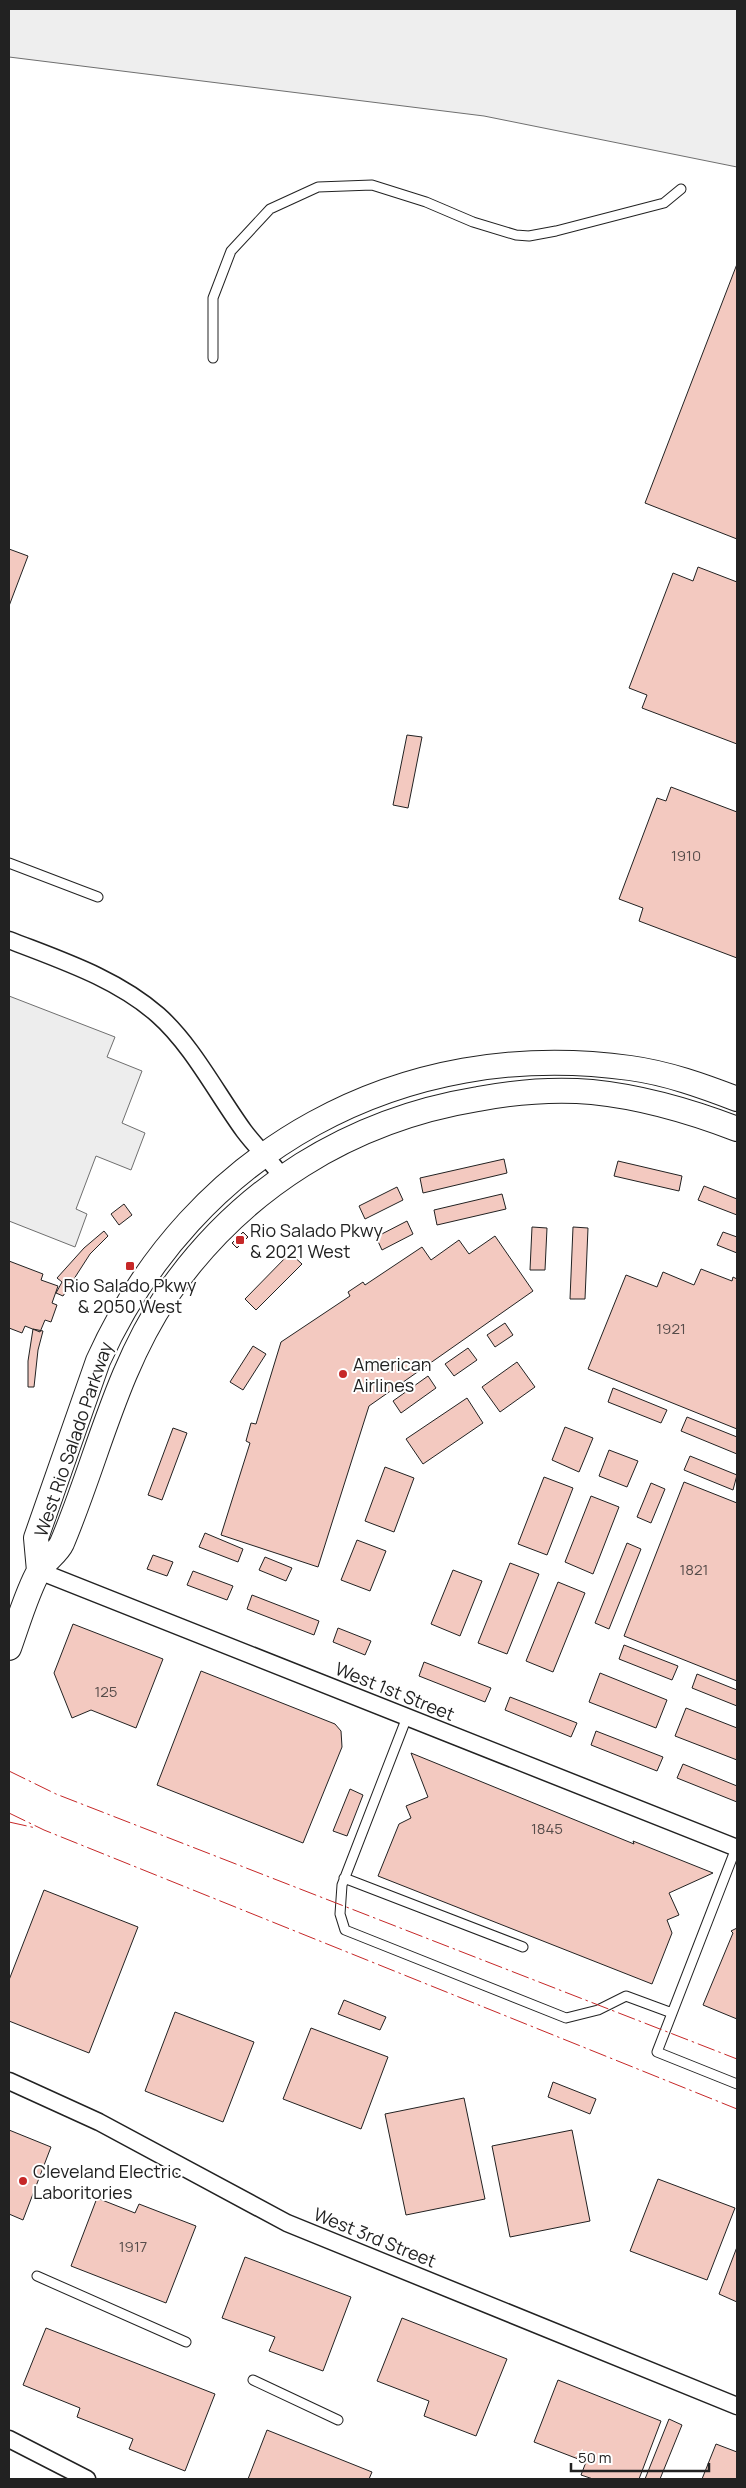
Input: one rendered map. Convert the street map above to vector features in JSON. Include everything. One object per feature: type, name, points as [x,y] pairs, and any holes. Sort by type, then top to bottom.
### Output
[{"type":"main road","name":"West Rio Salado Parkway","points":[[39,1571],[36,1538],[98,1361],[110,1333],[142,1282],[169,1244],[225,1187],[266,1154],[326,1115],[376,1094],[437,1076],[487,1066],[567,1062],[632,1068],[700,1085],[737,1099]]},
{"type":"main road","name":"West Rio Salado Parkway","points":[[39,1571],[60,1546],[129,1365],[166,1298],[207,1243],[249,1204],[283,1178],[355,1135],[387,1122],[453,1103],[516,1093],[566,1091],[615,1095],[685,1110],[737,1129]]},
{"type":"main road","points":[[9,1648],[39,1571]]},
{"type":"street","points":[[9,940],[93,974],[124,991],[158,1015],[180,1039],[246,1133],[266,1154],[283,1178]]},
{"type":"street","name":"West 1st Street","points":[[39,1571],[737,1848]]},
{"type":"street","name":"West 3rd Street","points":[[9,2080],[99,2122],[287,2224],[737,2406]]},
{"type":"street","points":[[9,2439],[87,2479]]},
{"type":"lane","points":[[213,358],[213,298],[231,251],[270,209],[318,187],[372,185],[426,202],[480,224],[516,235],[529,236],[556,231],[664,203],[681,189]]},
{"type":"lane","points":[[9,863],[98,897]]},
{"type":"lane","points":[[407,1717],[344,1878],[340,1914],[345,1930],[566,2018],[598,2010],[626,1996],[672,2013]]},
{"type":"lane","points":[[737,1848],[657,2052],[737,2084]]},
{"type":"lane","points":[[344,1878],[523,1947]]},
{"type":"lane","points":[[36,2276],[186,2342]]},
{"type":"lane","points":[[253,2380],[338,2420]]},
{"type":"shaded area","points":[[9,9],[737,9],[737,167],[484,116],[9,57]]},
{"type":"shaded area","points":[[9,996],[115,1037],[107,1057],[142,1071],[122,1123],[145,1133],[131,1170],[96,1156],[76,1209],[87,1214],[75,1247],[9,1221]]},
{"type":"building","points":[[737,264],[737,539],[645,503]]},
{"type":"building","points":[[9,549],[28,556],[9,606]]},
{"type":"building","points":[[698,567],[737,582],[737,744],[642,708],[647,695],[629,688],[673,573],[693,581]]},
{"type":"building","points":[[407,735],[422,737],[408,808],[393,805]]},
{"type":"building","points":[[671,787],[737,812],[737,958],[639,921],[643,908],[619,899],[657,798],[666,801]]},
{"type":"building","points":[[504,1159],[507,1173],[423,1193],[420,1178]]},
{"type":"building","points":[[618,1161],[682,1176],[679,1191],[614,1176]]},
{"type":"building","points":[[704,1186],[737,1199],[737,1215],[698,1200]]},
{"type":"building","points":[[397,1187],[403,1200],[365,1219],[359,1206]]},
{"type":"building","points":[[502,1194],[506,1209],[437,1225],[434,1210]]},
{"type":"building","points":[[124,1204],[132,1215],[119,1225],[111,1214]]},
{"type":"building","points":[[407,1221],[413,1234],[382,1250],[376,1237]]},
{"type":"building","points":[[532,1227],[547,1228],[545,1270],[530,1270]]},
{"type":"building","points":[[573,1227],[588,1228],[585,1299],[570,1299]]},
{"type":"building","points":[[104,1231],[108,1236],[90,1254],[63,1296],[56,1293],[62,1282],[57,1278],[84,1248]]},
{"type":"building","points":[[243,1232],[248,1237],[237,1248],[232,1243]]},
{"type":"building","points":[[723,1232],[737,1237],[737,1253],[717,1245]]},
{"type":"building","name":"American Airlines","points":[[495,1236],[533,1291],[369,1406],[318,1567],[221,1535],[250,1443],[246,1441],[251,1423],[256,1424],[281,1342],[350,1296],[348,1292],[363,1282],[365,1285],[422,1247],[431,1260],[459,1240],[469,1254]]},
{"type":"building","points":[[290,1253],[302,1264],[256,1310],[245,1299]]},
{"type":"building","points":[[9,1261],[43,1274],[41,1280],[58,1286],[52,1303],[57,1305],[51,1322],[45,1320],[40,1332],[25,1326],[22,1333],[9,1328]]},
{"type":"building","points":[[701,1269],[732,1281],[733,1277],[737,1279],[737,1429],[588,1369],[626,1275],[657,1287],[663,1272],[694,1285]]},
{"type":"building","points":[[505,1323],[513,1335],[495,1347],[487,1335]]},
{"type":"building","points":[[33,1329],[43,1331],[38,1350],[34,1387],[28,1387],[28,1361]]},
{"type":"building","points":[[253,1346],[266,1354],[243,1390],[230,1382]]},
{"type":"building","points":[[468,1348],[477,1360],[454,1376],[445,1364]]},
{"type":"building","points":[[517,1362],[535,1387],[500,1412],[482,1387]]},
{"type":"building","points":[[428,1376],[436,1388],[401,1413],[393,1401]]},
{"type":"building","points":[[613,1388],[667,1410],[661,1423],[608,1402]]},
{"type":"building","points":[[467,1398],[483,1423],[423,1464],[406,1439]]},
{"type":"building","points":[[687,1417],[737,1437],[737,1454],[681,1431]]},
{"type":"building","points":[[565,1427],[593,1438],[579,1472],[552,1460]]},
{"type":"building","points":[[173,1428],[187,1433],[162,1500],[148,1495]]},
{"type":"building","points":[[609,1450],[638,1461],[627,1487],[599,1476]]},
{"type":"building","points":[[690,1456],[737,1475],[733,1490],[684,1470]]},
{"type":"building","points":[[385,1467],[414,1478],[394,1532],[365,1521]]},
{"type":"building","points":[[544,1477],[573,1488],[547,1555],[518,1544]]},
{"type":"building","points":[[684,1482],[737,1503],[737,1681],[624,1636]]},
{"type":"building","points":[[651,1483],[665,1489],[651,1523],[637,1517]]},
{"type":"building","points":[[591,1496],[619,1507],[593,1574],[565,1562]]},
{"type":"building","points":[[205,1533],[243,1549],[238,1562],[199,1547]]},
{"type":"building","points":[[357,1540],[386,1551],[370,1591],[341,1580]]},
{"type":"building","points":[[627,1543],[641,1549],[609,1629],[595,1623]]},
{"type":"building","points":[[153,1555],[173,1562],[167,1576],[147,1569]]},
{"type":"building","points":[[265,1557],[292,1568],[286,1581],[259,1570]]},
{"type":"building","points":[[510,1563],[539,1574],[507,1654],[478,1643]]},
{"type":"building","points":[[453,1570],[482,1581],[460,1636],[431,1624]]},
{"type":"building","points":[[193,1571],[233,1586],[227,1600],[187,1585]]},
{"type":"building","points":[[558,1582],[585,1593],[553,1672],[526,1661]]},
{"type":"building","points":[[252,1595],[319,1621],[314,1635],[247,1609]]},
{"type":"building","points":[[73,1624],[163,1659],[136,1728],[91,1710],[72,1718],[54,1673]]},
{"type":"building","points":[[338,1628],[371,1641],[365,1655],[333,1642]]},
{"type":"building","points":[[624,1645],[678,1666],[672,1680],[619,1659]]},
{"type":"building","points":[[424,1662],[491,1688],[485,1702],[419,1676]]},
{"type":"building","points":[[201,1671],[335,1724],[341,1731],[342,1747],[303,1843],[157,1785]]},
{"type":"building","points":[[600,1673],[667,1700],[656,1728],[589,1702]]},
{"type":"building","points":[[697,1674],[737,1690],[737,1706],[692,1688]]},
{"type":"building","points":[[510,1697],[577,1723],[571,1737],[505,1710]]},
{"type":"building","points":[[686,1708],[737,1728],[737,1760],[675,1736]]},
{"type":"building","points":[[596,1731],[663,1757],[657,1771],[591,1745]]},
{"type":"building","points":[[411,1753],[634,1844],[633,1841],[713,1873],[669,1893],[679,1915],[667,1920],[672,1933],[652,1984],[378,1876],[399,1824],[411,1818],[406,1806],[428,1797]]},
{"type":"building","points":[[683,1764],[737,1786],[737,1802],[677,1778]]},
{"type":"building","points":[[350,1789],[363,1795],[347,1836],[333,1831]]},
{"type":"building","points":[[44,1890],[138,1927],[89,2053],[9,2021],[9,1980]]},
{"type":"building","points":[[737,1928],[737,2019],[703,2005],[733,1933],[731,1931]]},
{"type":"building","points":[[344,2000],[386,2017],[380,2030],[338,2014]]},
{"type":"building","points":[[175,2012],[254,2042],[223,2122],[145,2091]]},
{"type":"building","points":[[311,2028],[388,2057],[361,2129],[283,2099]]},
{"type":"building","points":[[553,2082],[596,2099],[590,2114],[548,2097]]},
{"type":"building","points":[[464,2098],[485,2199],[406,2215],[385,2114]]},
{"type":"building","name":"Cleveland Electric Laboritories","points":[[9,2130],[51,2147],[23,2220],[9,2214]]},
{"type":"building","points":[[572,2130],[590,2221],[510,2237],[492,2146]]},
{"type":"building","points":[[658,2179],[735,2208],[707,2280],[630,2251]]},
{"type":"building","points":[[97,2198],[135,2213],[139,2204],[196,2226],[166,2303],[71,2266]]},
{"type":"building","points":[[737,2247],[737,2302],[719,2294]]},
{"type":"building","points":[[245,2257],[351,2297],[323,2371],[269,2351],[275,2337],[222,2318]]},
{"type":"building","points":[[402,2318],[507,2359],[476,2436],[424,2416],[429,2401],[377,2381]]},
{"type":"building","points":[[46,2328],[215,2394],[185,2471],[129,2449],[133,2439],[77,2417],[80,2408],[23,2385]]},
{"type":"building","points":[[558,2380],[661,2421],[639,2479],[593,2479],[581,2475],[586,2462],[534,2442]]},
{"type":"building","points":[[669,2419],[682,2425],[660,2479],[645,2479]]},
{"type":"building","points":[[267,2430],[372,2472],[369,2479],[248,2479]]},
{"type":"building","points":[[716,2444],[737,2452],[737,2479],[702,2479]]},
{"type":"power","points":[[9,1771],[56,1794],[737,2059]]},
{"type":"power","points":[[9,1813],[44,1830],[737,2109]]},
{"type":"power","points":[[9,1822],[36,1828]]},
{"type":"place","name":"Rio Salado Pkwy & 2021 West","points":[[240,1240]]},
{"type":"place","name":"Rio Salado Pkwy & 2050 West","points":[[130,1266]]},
{"type":"place","name":"American Airlines","points":[[343,1374]]},
{"type":"place","name":"Cleveland Electric Laboritories","points":[[23,2181]]}]
